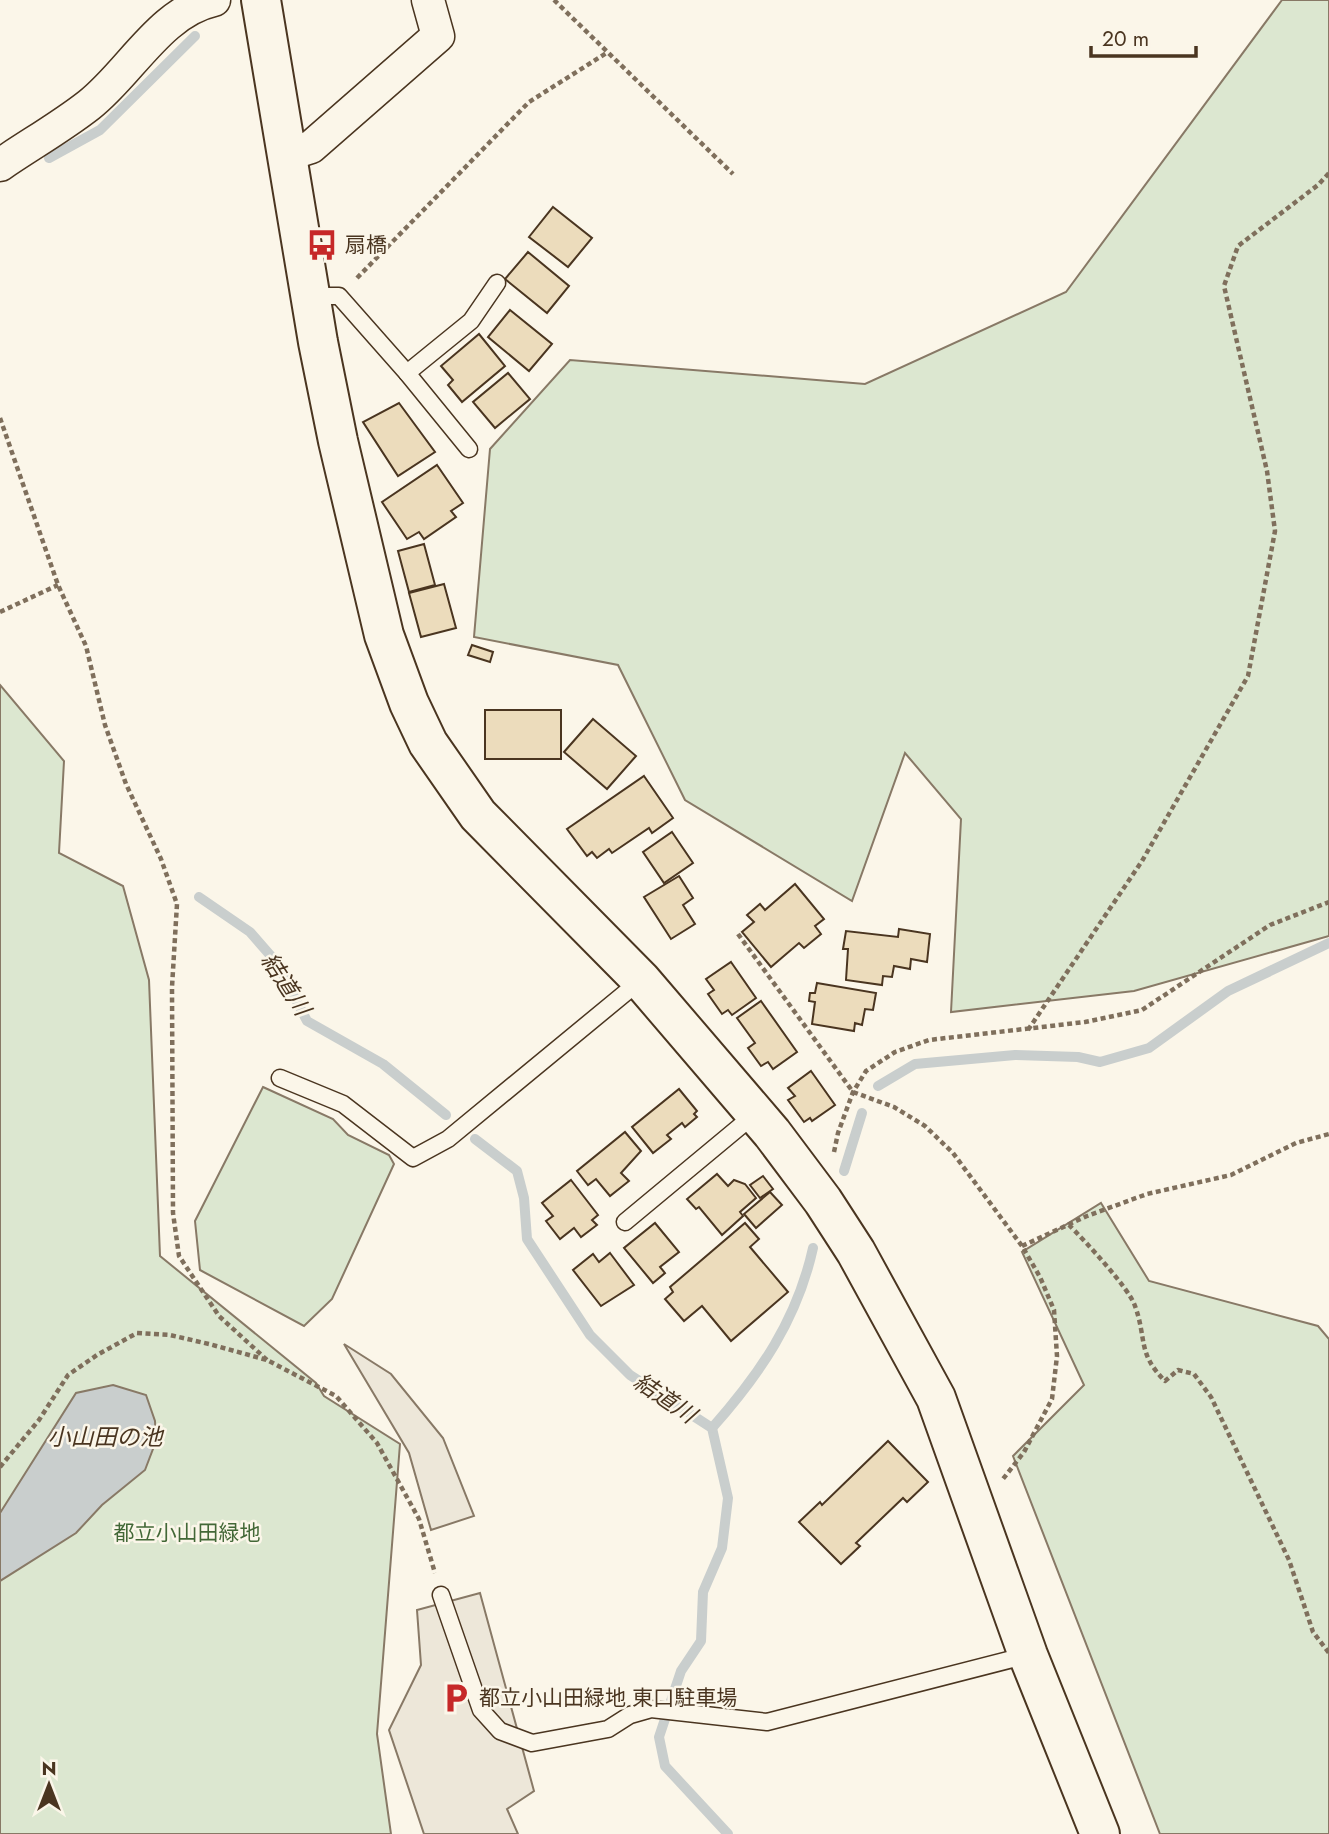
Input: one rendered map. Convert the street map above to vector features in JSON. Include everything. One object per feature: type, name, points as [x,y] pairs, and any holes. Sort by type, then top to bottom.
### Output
[{"type":"street","points":[[0,165],[89,105],[174,20],[195,4],[214,0]]},
{"type":"street","points":[[261,0],[286,155],[325,296],[344,466],[380,621],[395,672],[423,733],[478,816],[641,980],[755,1114],[823,1201],[856,1252],[936,1398],[1028,1656],[1100,1834]]},
{"type":"street","points":[[286,155],[310,147],[438,36],[428,0]]},
{"type":"lane","points":[[407,373],[471,321],[497,283]]},
{"type":"lane","points":[[325,296],[407,373],[469,449]]},
{"type":"lane","points":[[281,1078],[344,1104],[413,1158],[448,1139],[641,980]]},
{"type":"lane","points":[[625,1222],[755,1114]]},
{"type":"lane","points":[[441,1595],[481,1710],[500,1731],[532,1743],[580,1736],[608,1728],[630,1715],[652,1709],[682,1710],[733,1720],[767,1722],[1028,1656]]},
{"type":"path","points":[[554,0],[733,174]]},
{"type":"path","points":[[325,296],[529,102],[608,52]]},
{"type":"path","points":[[1028,1030],[1142,861],[1248,676],[1275,531],[1267,471],[1224,286],[1238,246],[1318,185],[1329,173]]},
{"type":"path","points":[[0,418],[58,585],[86,646],[105,725],[126,785],[161,859],[177,904],[172,1000],[173,1213],[179,1256],[219,1316],[267,1360]]},
{"type":"path","points":[[0,612],[58,585]]},
{"type":"path","points":[[823,1201],[838,1133],[853,1092],[866,1072],[895,1052],[929,1041],[1028,1030],[1142,1010],[1270,925],[1329,902]]},
{"type":"path","points":[[738,934],[853,1092],[894,1107],[925,1126],[953,1153],[1022,1246],[1054,1310],[1057,1356],[1052,1399],[1024,1452],[977,1512]]},
{"type":"path","points":[[1022,1246],[1147,1194],[1231,1175],[1296,1143],[1329,1134]]},
{"type":"path","points":[[1069,1225],[1094,1250],[1135,1305],[1149,1366],[1165,1381],[1178,1370],[1194,1374],[1212,1397],[1289,1560],[1313,1632],[1329,1653]]},
{"type":"path","points":[[0,1467],[39,1420],[68,1376],[97,1355],[137,1333],[170,1335],[267,1360],[336,1396],[377,1443],[419,1519],[441,1595]]},
{"type":"green space","points":[[1282,0],[1329,0],[1329,936],[1134,991],[951,1012],[961,819],[905,753],[852,901],[685,800],[618,665],[474,637],[490,449],[570,360],[865,384],[1066,292]]},
{"type":"green space","name":"都立小山田緑地","points":[[0,685],[64,761],[59,853],[123,886],[149,980],[160,1256],[316,1383],[324,1396],[400,1444],[377,1734],[391,1834],[0,1834]]},
{"type":"green space","points":[[263,1087],[333,1119],[348,1135],[389,1155],[394,1164],[332,1299],[304,1326],[200,1270],[195,1221]]},
{"type":"green space","points":[[1101,1203],[1149,1281],[1318,1326],[1329,1339],[1329,1834],[1160,1834],[1013,1456],[1084,1385],[1022,1252]]},
{"type":"shaded area","points":[[344,1344],[391,1374],[443,1438],[474,1516],[431,1530],[409,1453]]},
{"type":"shaded area","name":"都立小山田緑地 東口駐車場","points":[[480,1593],[534,1791],[507,1809],[518,1834],[424,1834],[389,1730],[421,1665],[417,1610]]},
{"type":"water","name":"小山田の池","points":[[113,1385],[146,1395],[155,1421],[156,1441],[145,1470],[102,1505],[76,1533],[0,1581],[0,1513],[76,1393]]},
{"type":"building","points":[[553,207],[592,238],[568,267],[529,237]]},
{"type":"building","points":[[528,252],[569,286],[547,313],[505,279]]},
{"type":"building","points":[[510,310],[552,344],[529,371],[488,337]]},
{"type":"building","points":[[479,334],[505,366],[462,402],[448,385],[453,380],[441,366]]},
{"type":"building","points":[[508,373],[530,399],[495,428],[473,402]]},
{"type":"building","points":[[399,403],[435,452],[398,476],[363,422]]},
{"type":"building","points":[[437,465],[463,503],[451,511],[456,517],[424,539],[419,532],[407,539],[382,502]]},
{"type":"building","points":[[424,544],[435,585],[409,592],[398,551]]},
{"type":"building","points":[[444,584],[456,628],[421,637],[409,593]]},
{"type":"building","points":[[472,645],[493,652],[490,662],[468,655]]},
{"type":"building","points":[[485,710],[561,710],[561,759],[485,759]]},
{"type":"building","points":[[593,719],[636,756],[607,789],[564,752]]},
{"type":"building","points":[[644,776],[673,818],[652,833],[649,828],[612,853],[609,849],[597,858],[592,852],[587,856],[567,829]]},
{"type":"building","points":[[672,832],[693,863],[664,883],[643,852]]},
{"type":"building","points":[[679,876],[693,898],[683,905],[695,924],[671,939],[644,897]]},
{"type":"building","points":[[795,884],[824,919],[815,926],[821,934],[804,948],[799,943],[771,967],[742,932],[754,922],[747,915],[760,904],[765,910]]},
{"type":"building","points":[[899,929],[930,934],[927,962],[911,959],[910,969],[894,966],[892,977],[883,976],[882,985],[846,980],[848,949],[843,949],[846,931],[898,937]]},
{"type":"building","points":[[731,962],[756,998],[732,1015],[728,1010],[722,1014],[708,994],[714,990],[706,979]]},
{"type":"building","points":[[817,983],[876,993],[873,1010],[865,1009],[862,1025],[855,1023],[854,1031],[812,1024],[815,1002],[809,1001],[810,993],[815,993]]},
{"type":"building","points":[[761,1001],[797,1052],[773,1069],[768,1062],[761,1066],[748,1048],[755,1043],[737,1018]]},
{"type":"building","points":[[811,1071],[835,1105],[812,1121],[810,1118],[804,1122],[788,1100],[795,1096],[788,1088]]},
{"type":"building","points":[[679,1089],[697,1111],[694,1114],[697,1117],[685,1127],[682,1123],[667,1135],[671,1139],[653,1153],[632,1127]]},
{"type":"building","points":[[625,1132],[641,1151],[621,1173],[629,1181],[610,1196],[596,1179],[588,1185],[577,1171]]},
{"type":"building","points":[[717,1174],[728,1186],[734,1180],[745,1184],[756,1198],[740,1212],[743,1216],[722,1235],[699,1207],[696,1209],[687,1199]]},
{"type":"building","points":[[763,1176],[773,1189],[760,1198],[750,1185]]},
{"type":"building","points":[[571,1180],[598,1215],[592,1220],[597,1225],[581,1237],[574,1228],[560,1239],[546,1221],[553,1216],[542,1203]]},
{"type":"building","points":[[770,1192],[782,1205],[756,1228],[744,1214]]},
{"type":"building","points":[[655,1223],[679,1252],[660,1267],[665,1273],[653,1283],[624,1248]]},
{"type":"building","points":[[745,1223],[759,1239],[750,1247],[788,1292],[731,1341],[702,1306],[684,1321],[665,1299],[673,1292],[670,1287]]},
{"type":"building","points":[[610,1253],[634,1285],[601,1306],[573,1270],[593,1254],[599,1262]]},
{"type":"building","points":[[888,1441],[928,1482],[907,1502],[903,1498],[856,1543],[860,1546],[841,1564],[799,1522],[820,1502],[822,1505]]},
{"type":"waterway","points":[[49,158],[100,130],[195,36]]},
{"type":"waterway","name":"結道川","points":[[199,897],[250,932],[277,963],[307,1021],[383,1064],[446,1115]]},
{"type":"waterway","points":[[878,1086],[915,1064],[1015,1055],[1078,1057],[1100,1062],[1149,1048],[1228,991],[1329,943]]},
{"type":"waterway","points":[[844,1171],[862,1113]]},
{"type":"waterway","name":"結道川","points":[[475,1139],[517,1171],[524,1198],[527,1239],[590,1335],[630,1375],[712,1428],[728,1498],[722,1548],[703,1592],[701,1641],[681,1671],[659,1737],[665,1766],[728,1834]]},
{"type":"waterway","points":[[712,1428],[761,1366],[787,1322],[813,1248]]},
{"type":"place","name":"扇橋","points":[[322,245]]},
{"type":"place","name":"都立小山田緑地 東口駐車場","points":[[456,1698]]}]
